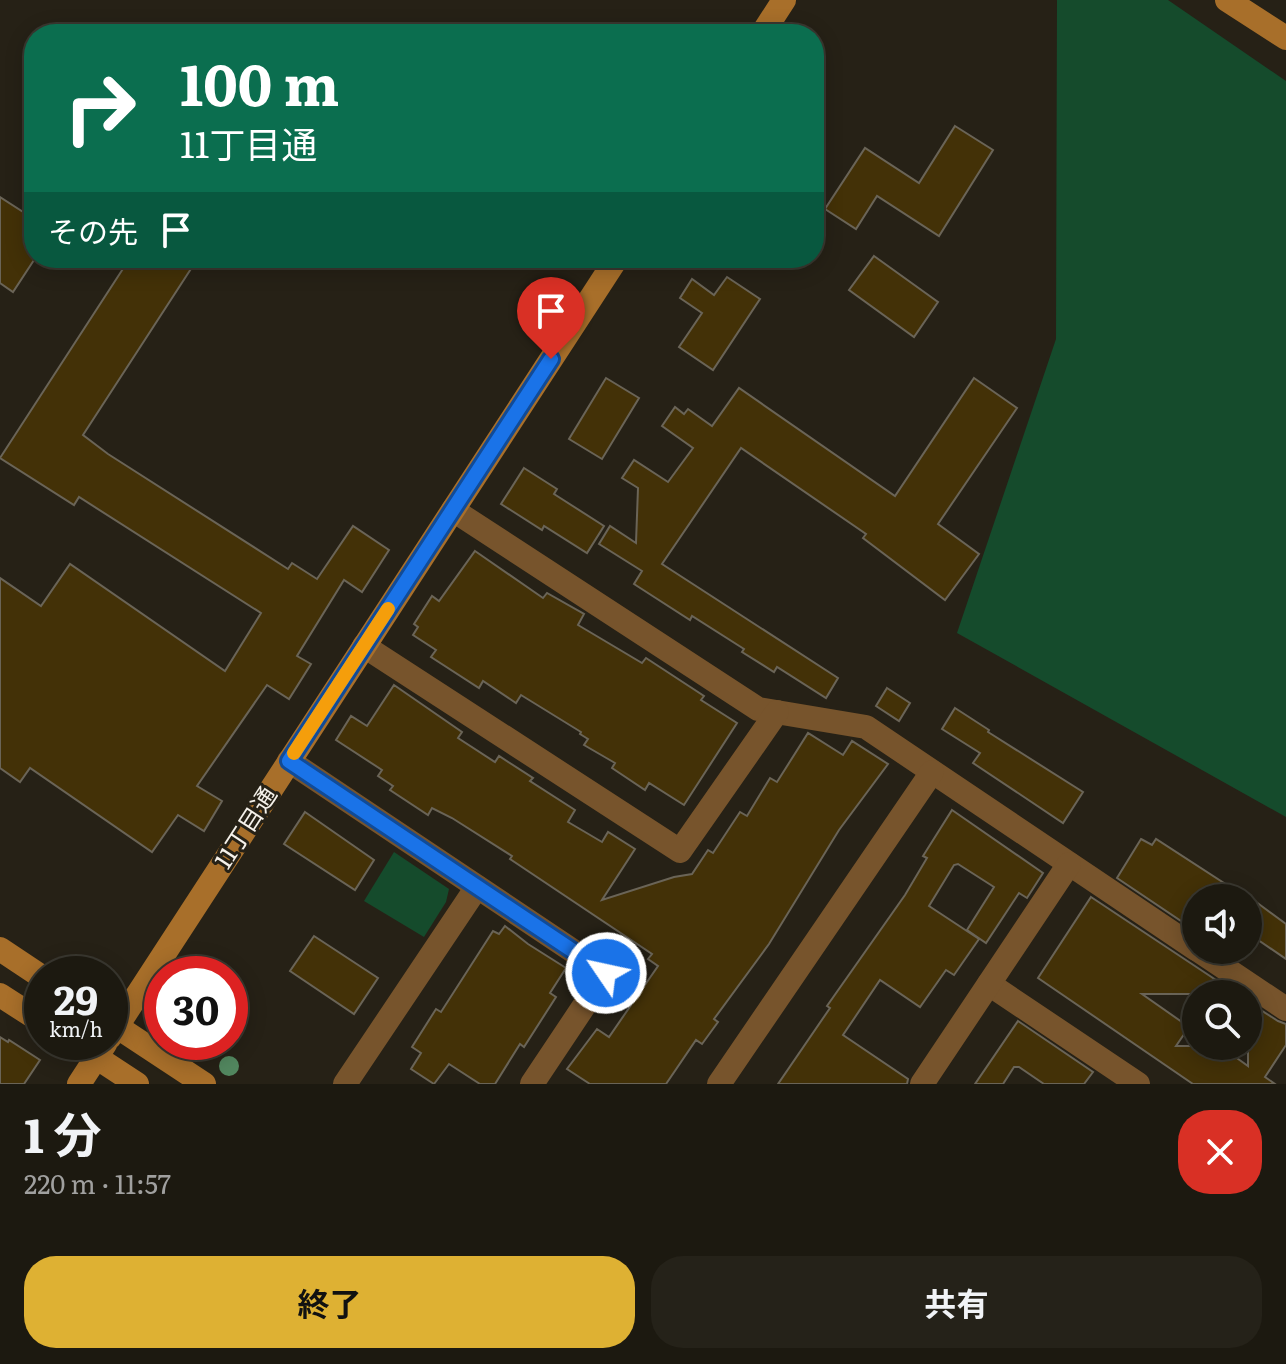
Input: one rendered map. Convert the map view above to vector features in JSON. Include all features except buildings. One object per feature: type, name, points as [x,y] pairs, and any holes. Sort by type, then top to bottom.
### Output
[{"type":"street","points":[[768,24],[784,0]]},
{"type":"street","points":[[1227,0],[1286,38]]},
{"type":"street","name":"11丁目通","points":[[128,1007],[610,268]]},
{"type":"street","points":[[453,510],[758,709],[866,727],[1182,940]]},
{"type":"street","points":[[364,646],[680,851],[777,712]]},
{"type":"street","points":[[289,761],[606,973],[532,1084]]},
{"type":"street","points":[[719,1084],[932,772]]},
{"type":"street","points":[[922,1084],[1069,864]]},
{"type":"street","points":[[345,1084],[477,887]]},
{"type":"street","points":[[0,949],[24,965]]},
{"type":"street","points":[[1218,964],[1286,1009]]},
{"type":"street","points":[[989,984],[1138,1084]]},
{"type":"street","points":[[0,995],[24,1010]]},
{"type":"street","points":[[128,1047],[204,1084]]},
{"type":"street","name":"11丁目通","points":[[79,1084],[94,1060]]},
{"type":"street","points":[[122,1060],[137,1084]]},
{"type":"green space","points":[[1057,0],[1168,0],[1286,81],[1286,817],[957,633],[1056,339]]},
{"type":"green space","points":[[394,852],[449,889],[446,902],[424,937],[364,901]]},
{"type":"slow traffic","points":[[294,753],[388,609]]},
{"type":"route","points":[[551,359],[289,761],[606,973]]}]
